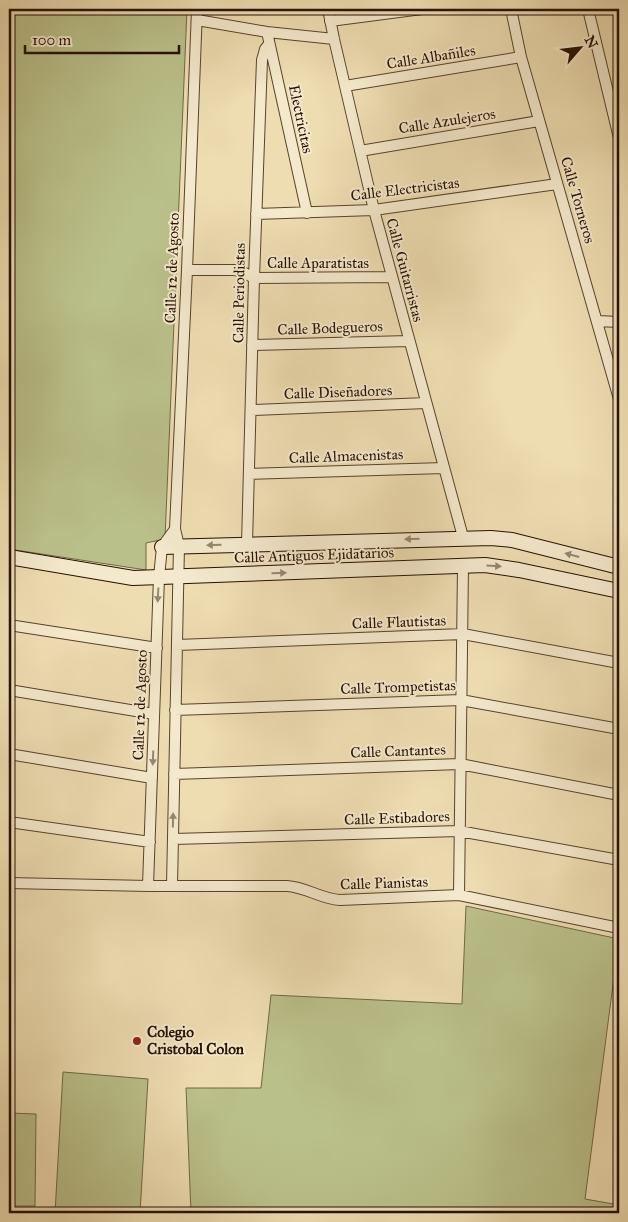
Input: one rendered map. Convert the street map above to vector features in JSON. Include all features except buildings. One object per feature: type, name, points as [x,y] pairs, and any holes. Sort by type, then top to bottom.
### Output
[{"type":"street","name":"Calle 12 de Agosto","points":[[172,886],[179,546],[175,529],[198,9]]},
{"type":"street","name":"Calle Guitarristas","points":[[328,9],[374,210],[463,537]]},
{"type":"street","points":[[330,21],[422,9]]},
{"type":"street","name":"Calle Torneros","points":[[510,9],[521,57],[618,394]]},
{"type":"street","points":[[588,9],[619,138]]},
{"type":"street","points":[[197,20],[267,32],[334,39]]},
{"type":"street","name":"Electricitas","points":[[267,32],[307,213]]},
{"type":"street","name":"Calle Periodistas","points":[[247,544],[262,60],[265,49],[269,44]]},
{"type":"street","name":"Calle Albañiles","points":[[345,86],[521,57]]},
{"type":"street","name":"Calle Azulejeros","points":[[360,151],[539,121]]},
{"type":"street","name":"Calle Electricistas","points":[[256,214],[374,210],[557,184]]},
{"type":"street","name":"Calle Aparatistas","points":[[187,270],[234,270],[254,278],[392,277]]},
{"type":"street","points":[[597,321],[619,322]]},
{"type":"street","name":"Calle Bodegueros","points":[[252,345],[409,341]]},
{"type":"street","name":"Calle Diseñadores","points":[[251,410],[426,403]]},
{"type":"street","name":"Calle Almacenistas","points":[[249,474],[444,468]]},
{"type":"street","points":[[162,547],[175,529]]},
{"type":"street","name":"Calle Antiguos Ejidatarios","points":[[162,547],[463,537],[512,540],[619,567]]},
{"type":"street","name":"Calle 12 de Agosto","points":[[148,886],[156,648],[162,547]]},
{"type":"street","name":"Calle Antiguos Ejidatarios","points":[[9,557],[133,578],[462,566],[502,567],[619,591]]},
{"type":"street","points":[[459,895],[463,634],[462,566]]},
{"type":"street","points":[[9,625],[156,648]]},
{"type":"street","name":"Calle Flautistas","points":[[176,645],[463,634],[619,663]]},
{"type":"street","points":[[9,690],[154,714]]},
{"type":"street","name":"Calle Trompetistas","points":[[175,710],[461,700],[619,729]]},
{"type":"street","points":[[9,754],[152,778]]},
{"type":"street","name":"Calle Cantantes","points":[[174,774],[460,764],[619,795]]},
{"type":"street","points":[[9,822],[150,842]]},
{"type":"street","name":"Calle Estibadores","points":[[173,839],[459,831],[619,860]]},
{"type":"street","name":"Calle Pianistas","points":[[9,883],[148,886],[295,886],[332,900],[459,895],[619,928]]},
{"type":"green space","points":[[9,9],[187,9],[165,539],[146,543],[146,570],[9,549]]},
{"type":"green space","points":[[466,906],[619,939],[585,1199],[619,1205],[619,1213],[191,1213],[186,1088],[261,1088],[271,995],[462,1004]]},
{"type":"green space","points":[[63,1072],[148,1079],[140,1213],[55,1213]]},
{"type":"green space","points":[[9,1113],[36,1114],[35,1206],[9,1206]]},
{"type":"place","name":"Colegio Cristobal Colon","points":[[137,1041]]}]
